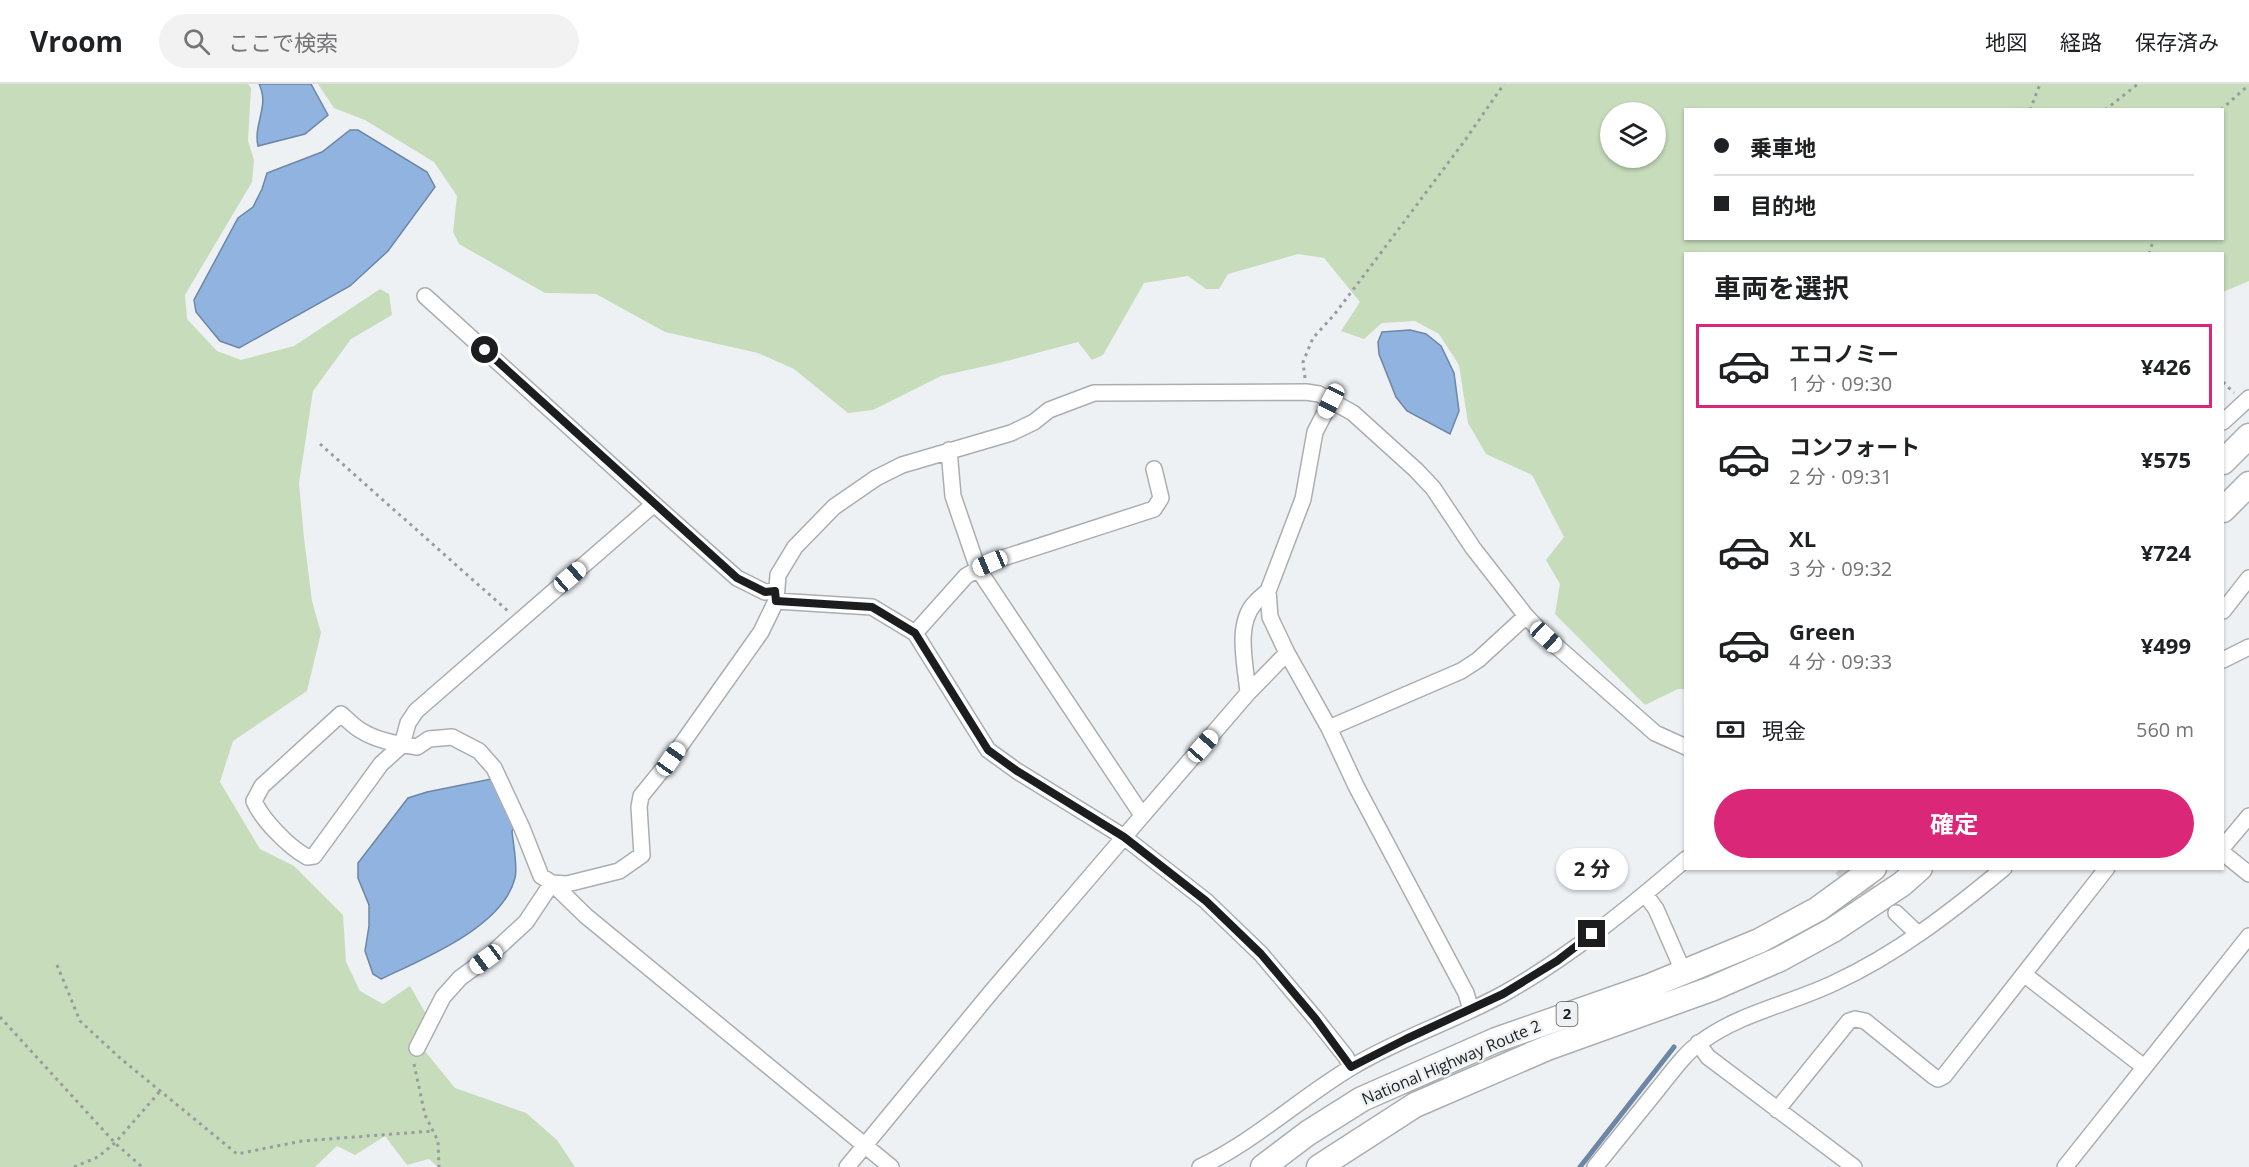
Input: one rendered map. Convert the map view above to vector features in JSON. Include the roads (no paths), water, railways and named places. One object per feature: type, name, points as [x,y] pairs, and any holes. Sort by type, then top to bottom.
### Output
[{"type":"highway","points":[[2224,461],[2249,436]]},
{"type":"highway","points":[[2224,509],[2249,484]]},
{"type":"highway","name":"National Highway Route 2","points":[[1263,1167],[1308,1133],[1362,1100],[1496,1040],[1684,973],[1759,941],[1818,909],[1871,870]]},
{"type":"highway","name":"National Highway Route 2","points":[[1319,1167],[1415,1105],[1547,1048],[1701,993],[1780,959],[1833,930],[1902,884],[1918,870]]},
{"type":"street","points":[[425,296],[737,578],[775,596],[872,607],[915,633],[988,750],[1017,771],[1124,837],[1206,901],[1261,954],[1315,1018],[1351,1067]]},
{"type":"street","points":[[552,883],[567,884],[619,871],[642,855],[639,807],[641,796],[671,759],[761,632],[775,596],[778,575],[795,547],[834,507],[876,478],[902,465],[1011,433],[1034,422],[1049,410],[1094,393],[1306,392],[1319,394],[1353,413],[1427,482],[1473,548],[1526,616],[1632,715],[1655,733],[1684,746]]},
{"type":"street","points":[[2224,421],[2249,398]]},
{"type":"street","points":[[1331,401],[1315,432],[1303,499],[1268,591],[1270,617],[1287,653],[1329,728],[1356,786],[1466,993],[1471,1010]]},
{"type":"street","points":[[949,450],[953,496],[978,569],[1142,815]]},
{"type":"street","points":[[915,633],[966,576],[978,569],[1003,558],[1154,510],[1161,498],[1154,469]]},
{"type":"street","points":[[654,504],[416,711],[408,723],[402,745],[381,764],[314,856],[307,857],[296,851],[258,811],[254,801],[262,786],[341,714],[360,730],[391,743],[402,745],[417,747],[429,739],[452,738],[479,751],[494,768],[541,876],[552,883],[586,916],[891,1167]]},
{"type":"street","points":[[2224,610],[2249,578]]},
{"type":"street","points":[[1248,693],[1243,636],[1253,605],[1268,591]]},
{"type":"street","points":[[1329,728],[1461,671],[1478,660],[1526,616]]},
{"type":"street","points":[[2224,660],[2249,647]]},
{"type":"street","points":[[847,1167],[992,991],[1142,815],[1248,693],[1287,653]]},
{"type":"street","points":[[2224,846],[2249,816]]},
{"type":"street","points":[[2224,854],[2249,874]]},
{"type":"street","points":[[1200,1167],[1236,1148],[1351,1067],[1503,994],[1557,961],[1645,894],[1684,861]]},
{"type":"street","points":[[1595,1167],[1682,1059],[1698,1043],[1740,1019],[1799,999],[1894,952],[1951,913],[2002,870]]},
{"type":"street","points":[[1777,1110],[1849,1021],[1855,1019],[1864,1021],[1938,1079],[1944,1076],[2105,870]]},
{"type":"street","points":[[417,1048],[443,997],[460,978],[486,959],[526,922],[552,883]]},
{"type":"street","points":[[1645,894],[1656,909],[1684,973]]},
{"type":"street","points":[[1896,913],[1918,934]]},
{"type":"street","points":[[2065,1167],[2249,936]]},
{"type":"street","points":[[2025,975],[2144,1067]]},
{"type":"street","points":[[1698,1043],[1708,1057],[1854,1167]]},
{"type":"water","points":[[259,84],[311,84],[328,115],[305,134],[258,146],[257,138],[263,100]]},
{"type":"water","points":[[350,130],[358,130],[427,172],[435,187],[388,251],[350,286],[239,348],[220,341],[196,312],[194,300],[238,218],[253,207],[267,173],[322,152]]},
{"type":"water","points":[[1410,330],[1426,334],[1441,346],[1454,373],[1459,411],[1450,434],[1407,411],[1396,397],[1379,354],[1378,342],[1382,332]]},
{"type":"water","points":[[491,779],[515,827],[512,831],[516,873],[508,896],[495,912],[459,939],[381,979],[373,974],[365,951],[369,926],[369,905],[358,878],[358,863],[408,798]]},
{"type":"waterway","points":[[1580,1167],[1674,1047]]},
{"type":"tunnel","points":[[1842,870],[1896,913]]}]
